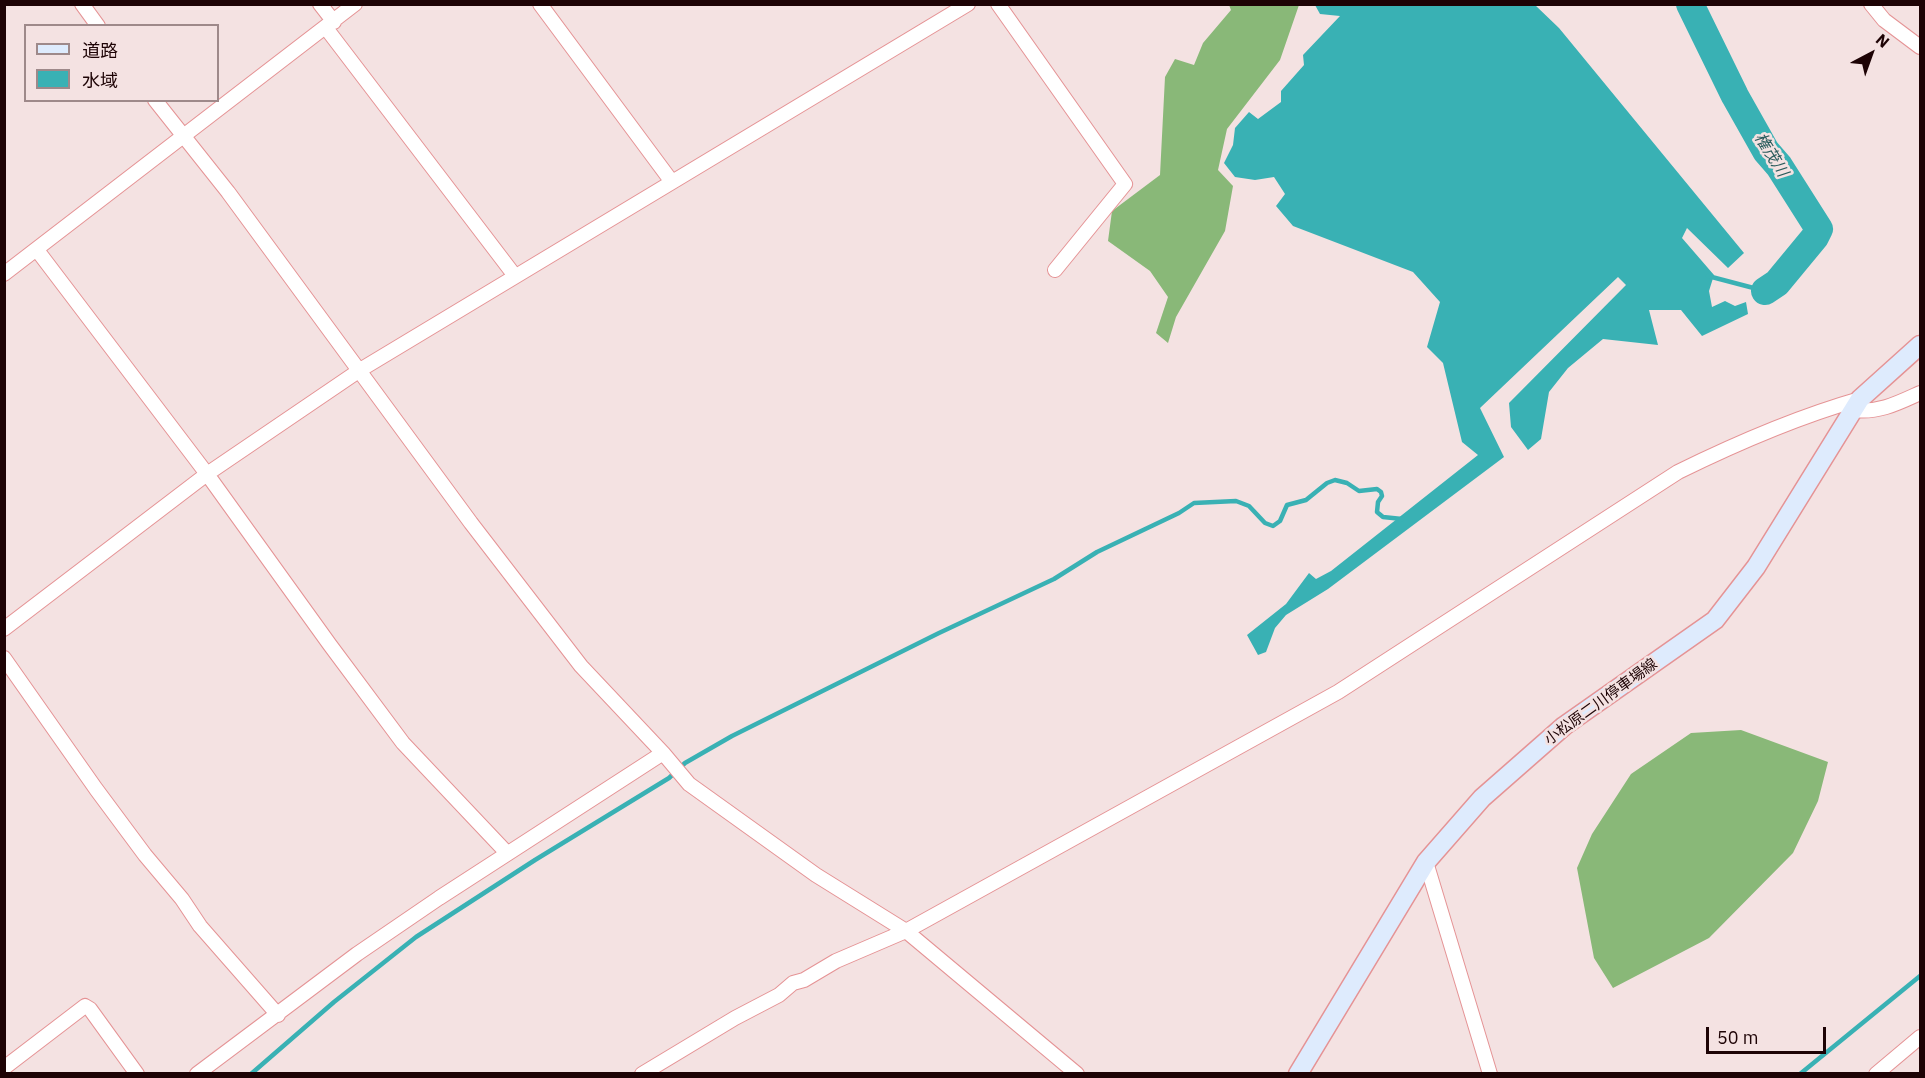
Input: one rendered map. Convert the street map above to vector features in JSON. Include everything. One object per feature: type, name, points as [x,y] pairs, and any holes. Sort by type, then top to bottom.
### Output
[{"type":"main road","name":"小松原二川停車場線","points":[[1298,1074],[1426,862],[1482,798],[1564,726],[1715,621],[1756,567],[1857,405],[1920,345]]},
{"type":"street","points":[[81,4],[96,24]]},
{"type":"street","points":[[320,4],[330,25],[515,276]]},
{"type":"street","points":[[4,274],[356,4]]},
{"type":"street","points":[[540,4],[672,182]]},
{"type":"street","points":[[4,629],[207,474],[360,370],[968,4]]},
{"type":"street","points":[[998,4],[1125,184],[1055,270]]},
{"type":"street","points":[[1871,4],[1884,20],[1920,47]]},
{"type":"street","points":[[157,102],[228,192],[471,523],[581,666],[689,784],[816,874],[906,931],[1077,1074]]},
{"type":"street","points":[[37,250],[207,474],[403,743],[507,854]]},
{"type":"street","points":[[642,1074],[779,994],[793,983],[804,980],[836,961],[906,931],[1338,693],[1678,472],[1743,441],[1819,411],[1857,405],[1869,412],[1893,405],[1920,393]]},
{"type":"street","points":[[4,658],[145,855],[182,899],[200,926],[278,1015]]},
{"type":"street","points":[[196,1074],[357,954],[507,854],[666,757]]},
{"type":"street","points":[[1426,862],[1490,1074]]},
{"type":"street","points":[[4,1068],[85,1006],[90,1009],[137,1074]]},
{"type":"street","points":[[1876,1074],[1920,1037]]},
{"type":"green space","points":[[1229,5],[1299,5],[1280,60],[1227,129],[1218,170],[1233,186],[1225,231],[1176,317],[1168,343],[1156,333],[1168,297],[1150,271],[1108,241],[1112,211],[1160,175],[1165,77],[1175,59],[1194,65],[1203,43],[1231,10]]},
{"type":"green space","points":[[1741,730],[1828,762],[1818,801],[1793,853],[1709,938],[1613,988],[1594,958],[1577,868],[1592,834],[1631,774],[1691,733]]},
{"type":"water","points":[[1315,5],[1535,5],[1559,28],[1744,253],[1728,268],[1687,228],[1682,238],[1714,275],[1709,291],[1712,307],[1725,301],[1735,306],[1746,302],[1748,314],[1702,336],[1681,310],[1649,310],[1658,345],[1603,339],[1568,368],[1549,392],[1541,439],[1528,450],[1511,427],[1509,403],[1626,285],[1618,277],[1480,408],[1504,457],[1328,589],[1286,615],[1275,628],[1266,652],[1258,655],[1247,635],[1286,604],[1309,573],[1316,579],[1331,571],[1478,455],[1462,442],[1443,363],[1427,347],[1440,302],[1413,272],[1293,226],[1276,206],[1285,194],[1274,177],[1255,180],[1235,177],[1224,163],[1233,145],[1235,128],[1249,112],[1258,119],[1281,102],[1281,91],[1304,65],[1303,55],[1340,16],[1320,14]]},
{"type":"waterway","name":"権茂川","points":[[1690,4],[1735,96],[1766,151],[1779,166],[1819,229],[1777,283],[1765,291]]},
{"type":"waterway","points":[[1708,276],[1765,291]]},
{"type":"waterway","points":[[251,1074],[334,1002],[416,937],[535,860],[669,778],[685,763],[732,736],[939,633],[1054,579],[1097,552],[1179,513],[1194,503],[1236,501],[1249,506],[1265,523],[1273,526],[1280,521],[1287,505],[1306,500],[1327,483],[1335,480],[1347,483],[1359,491],[1377,489],[1382,496],[1378,502],[1377,512],[1383,517],[1402,519]]},
{"type":"waterway","points":[[1800,1074],[1920,976]]}]
